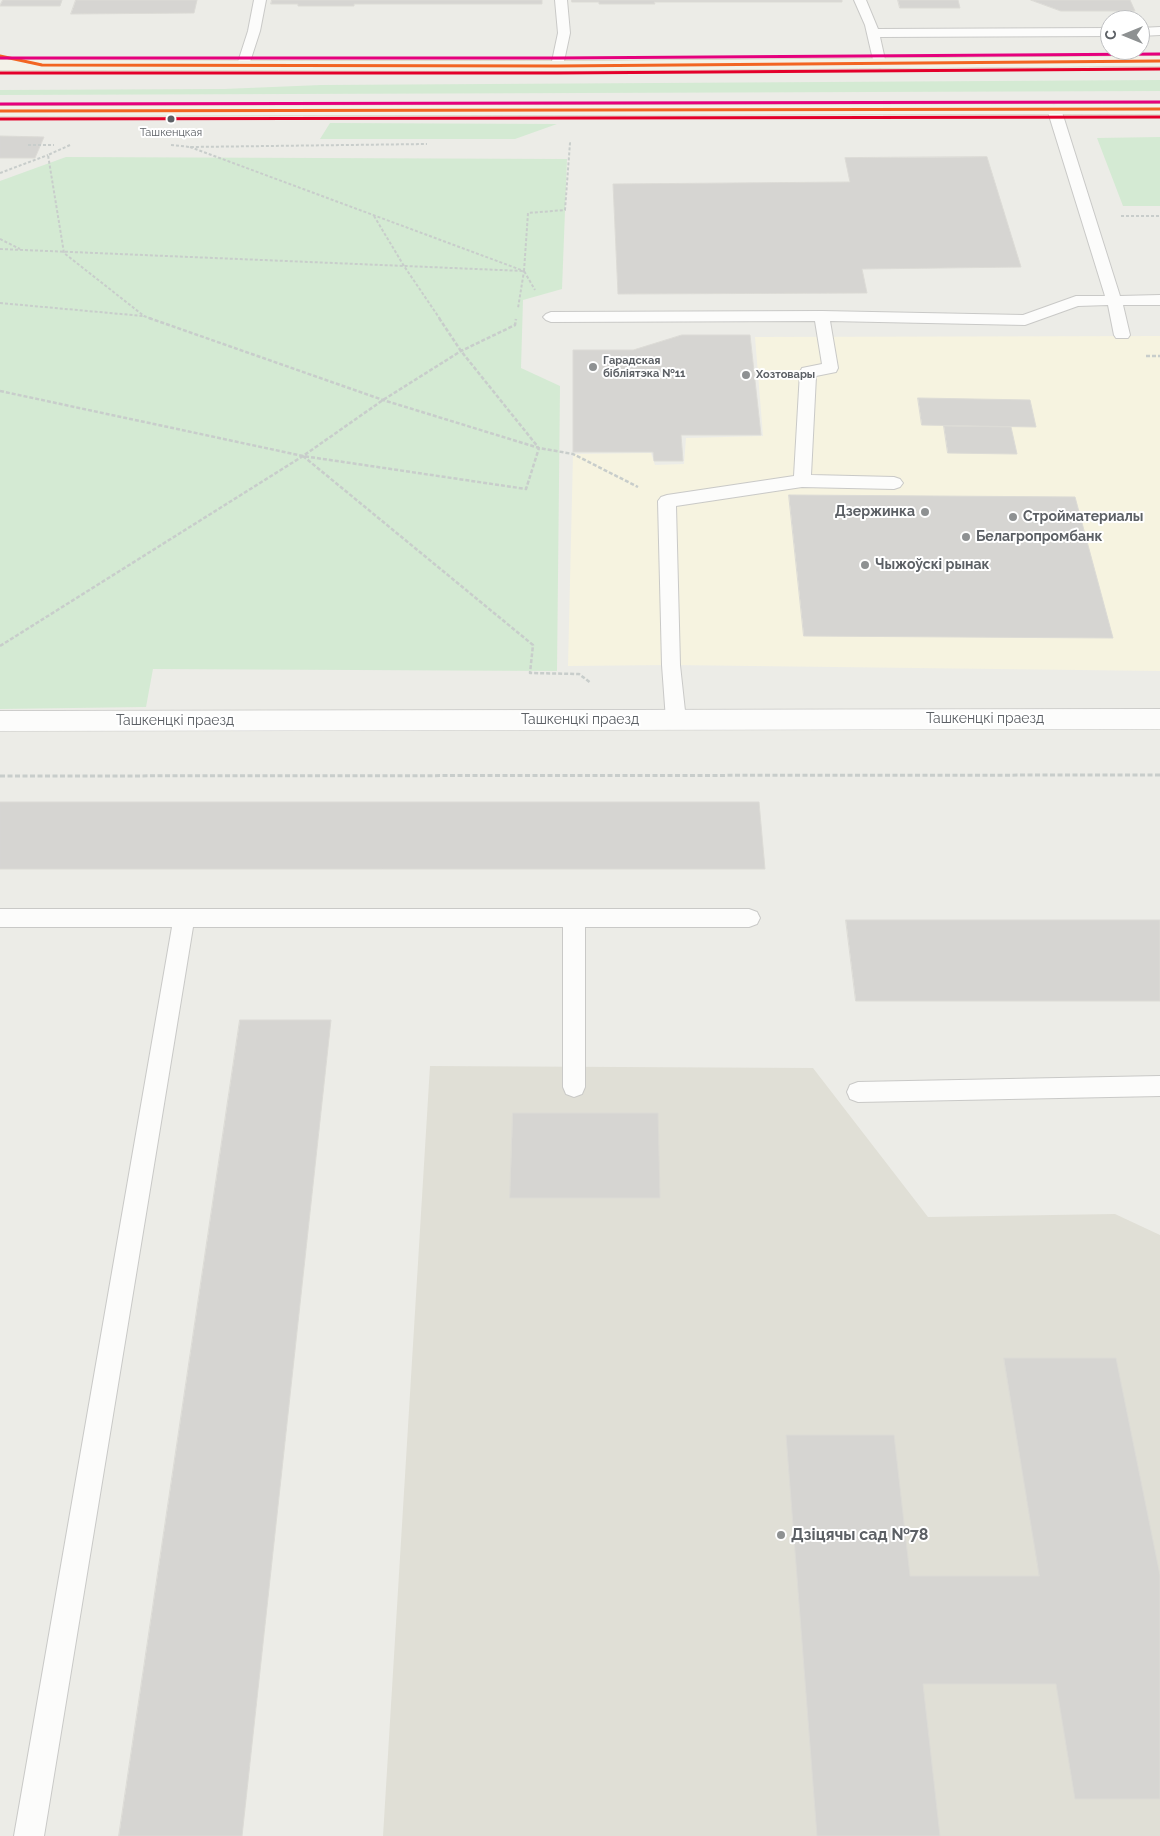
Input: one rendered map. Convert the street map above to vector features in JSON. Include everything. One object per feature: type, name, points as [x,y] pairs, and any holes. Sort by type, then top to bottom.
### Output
[{"type":"main road","points":[[0,56],[42,65]]},
{"type":"main road","points":[[0,65],[557,66],[1160,61]]},
{"type":"main road","points":[[0,111],[1160,109]]},
{"type":"street","name":"Ташкенцкі праезд","points":[[0,721],[1160,719]]},
{"type":"lane","points":[[243,65],[254,32],[260,0]]},
{"type":"lane","points":[[557,66],[564,33],[561,0]]},
{"type":"lane","points":[[860,0],[873,33],[880,64]]},
{"type":"lane","points":[[873,33],[1001,29],[1100,32]]},
{"type":"lane","points":[[1054,109],[1114,300],[1122,335]]},
{"type":"lane","points":[[551,318],[822,316],[1025,320],[1076,301],[1160,300]]},
{"type":"lane","points":[[802,482],[808,372],[830,368],[822,316]]},
{"type":"lane","points":[[676,720],[671,664],[666,501],[802,482],[894,483]]},
{"type":"lane","points":[[0,918],[749,918]]},
{"type":"lane","points":[[29,1836],[184,918]]},
{"type":"lane","points":[[574,918],[574,1087]]},
{"type":"lane","points":[[858,1092],[1160,1086]]},
{"type":"path","points":[[0,646],[303,456],[383,400],[461,350],[515,325],[524,271],[528,213],[565,210],[570,143],[561,143]]},
{"type":"path","points":[[162,145],[434,144]]},
{"type":"path","points":[[0,173],[70,145],[41,145]]},
{"type":"path","points":[[190,146],[524,271],[551,318]]},
{"type":"path","points":[[48,155],[64,253],[144,316]]},
{"type":"path","points":[[374,216],[404,266],[461,350],[539,448]]},
{"type":"path","points":[[1113,216],[1160,216]]},
{"type":"path","points":[[0,239],[20,250]]},
{"type":"path","points":[[0,250],[524,271]]},
{"type":"path","points":[[0,303],[144,316],[383,400],[539,448],[573,454],[666,501]]},
{"type":"path","points":[[0,391],[303,456],[526,488],[539,448]]},
{"type":"path","points":[[303,456],[533,645],[530,673],[579,674],[594,684]]},
{"type":"path","points":[[0,776],[1160,775]]},
{"type":"shaded area","name":"Чыжоўскі рынак","points":[[1160,336],[1160,671],[671,665],[568,666],[573,454],[651,453],[655,465],[684,464],[686,438],[763,436],[755,337]]},
{"type":"shaded area","name":"Дзіцячы сад №78","points":[[430,1066],[813,1068],[928,1217],[1115,1214],[1160,1235],[1160,1836],[383,1836]]},
{"type":"green space","points":[[1160,80],[1160,91],[0,95],[0,90],[224,89],[321,85]]},
{"type":"green space","points":[[330,123],[557,124],[515,139],[320,139]]},
{"type":"green space","points":[[1160,137],[1160,206],[1123,206],[1097,138]]},
{"type":"green space","points":[[66,157],[567,159],[562,289],[523,300],[521,368],[560,386],[557,671],[153,669],[146,707],[0,709],[0,181]]},
{"type":"building","points":[[3,0],[62,0],[60,6],[0,6]]},
{"type":"building","points":[[76,0],[197,0],[194,13],[71,14]]},
{"type":"building","points":[[272,0],[542,0],[542,4],[354,4],[354,6],[298,6],[298,4],[271,4]]},
{"type":"building","points":[[572,0],[842,0],[842,2],[654,2],[655,4],[599,4],[599,2],[572,2]]},
{"type":"building","points":[[898,0],[958,0],[960,8],[900,8]]},
{"type":"building","points":[[1031,0],[1130,0],[1135,10],[1100,11],[1061,11]]},
{"type":"building","points":[[0,136],[44,137],[35,158],[0,158]]},
{"type":"building","points":[[987,157],[1021,267],[862,269],[867,293],[618,294],[613,184],[850,182],[845,158]]},
{"type":"building","points":[[682,335],[750,335],[761,435],[681,435],[683,461],[654,461],[653,452],[573,452],[573,350],[633,350]]},
{"type":"building","points":[[918,398],[1030,400],[1036,427],[922,425]]},
{"type":"building","points":[[944,426],[1011,427],[1017,454],[948,453]]},
{"type":"building","points":[[789,495],[1075,497],[1113,638],[804,636]]},
{"type":"building","points":[[0,802],[759,802],[765,869],[0,869]]},
{"type":"building","points":[[846,920],[1160,920],[1160,1001],[856,1001]]},
{"type":"building","points":[[240,1020],[331,1020],[242,1836],[119,1836]]},
{"type":"building","points":[[513,1113],[658,1113],[660,1198],[510,1198]]},
{"type":"building","points":[[1004,1358],[1116,1358],[1160,1575],[1160,1799],[1075,1799],[1056,1684],[923,1684],[940,1836],[817,1836],[786,1435],[894,1435],[910,1576],[1039,1576]]},
{"type":"transit line","points":[[0,58],[557,58],[1160,54]]},
{"type":"transit line","points":[[0,56],[42,65],[557,66],[1160,61]]},
{"type":"transit line","points":[[0,73],[557,73],[1160,69]]},
{"type":"transit line","points":[[0,104],[1160,102]]},
{"type":"transit line","points":[[0,111],[1160,109]]},
{"type":"transit line","points":[[0,119],[1160,117]]},
{"type":"place","name":"Ташкенцкая","points":[[171,119]]},
{"type":"place","name":"Гарадская бібліятэка №11","points":[[593,367]]},
{"type":"place","name":"Хозтовары","points":[[746,375]]},
{"type":"place","name":"Дзержинка","points":[[925,512]]},
{"type":"place","name":"Стройматериалы","points":[[1013,517]]},
{"type":"place","name":"Белагропромбанк","points":[[966,537]]},
{"type":"place","name":"Чыжоўскі рынак","points":[[865,565]]},
{"type":"place","name":"Дзіцячы сад №78","points":[[781,1535]]}]
